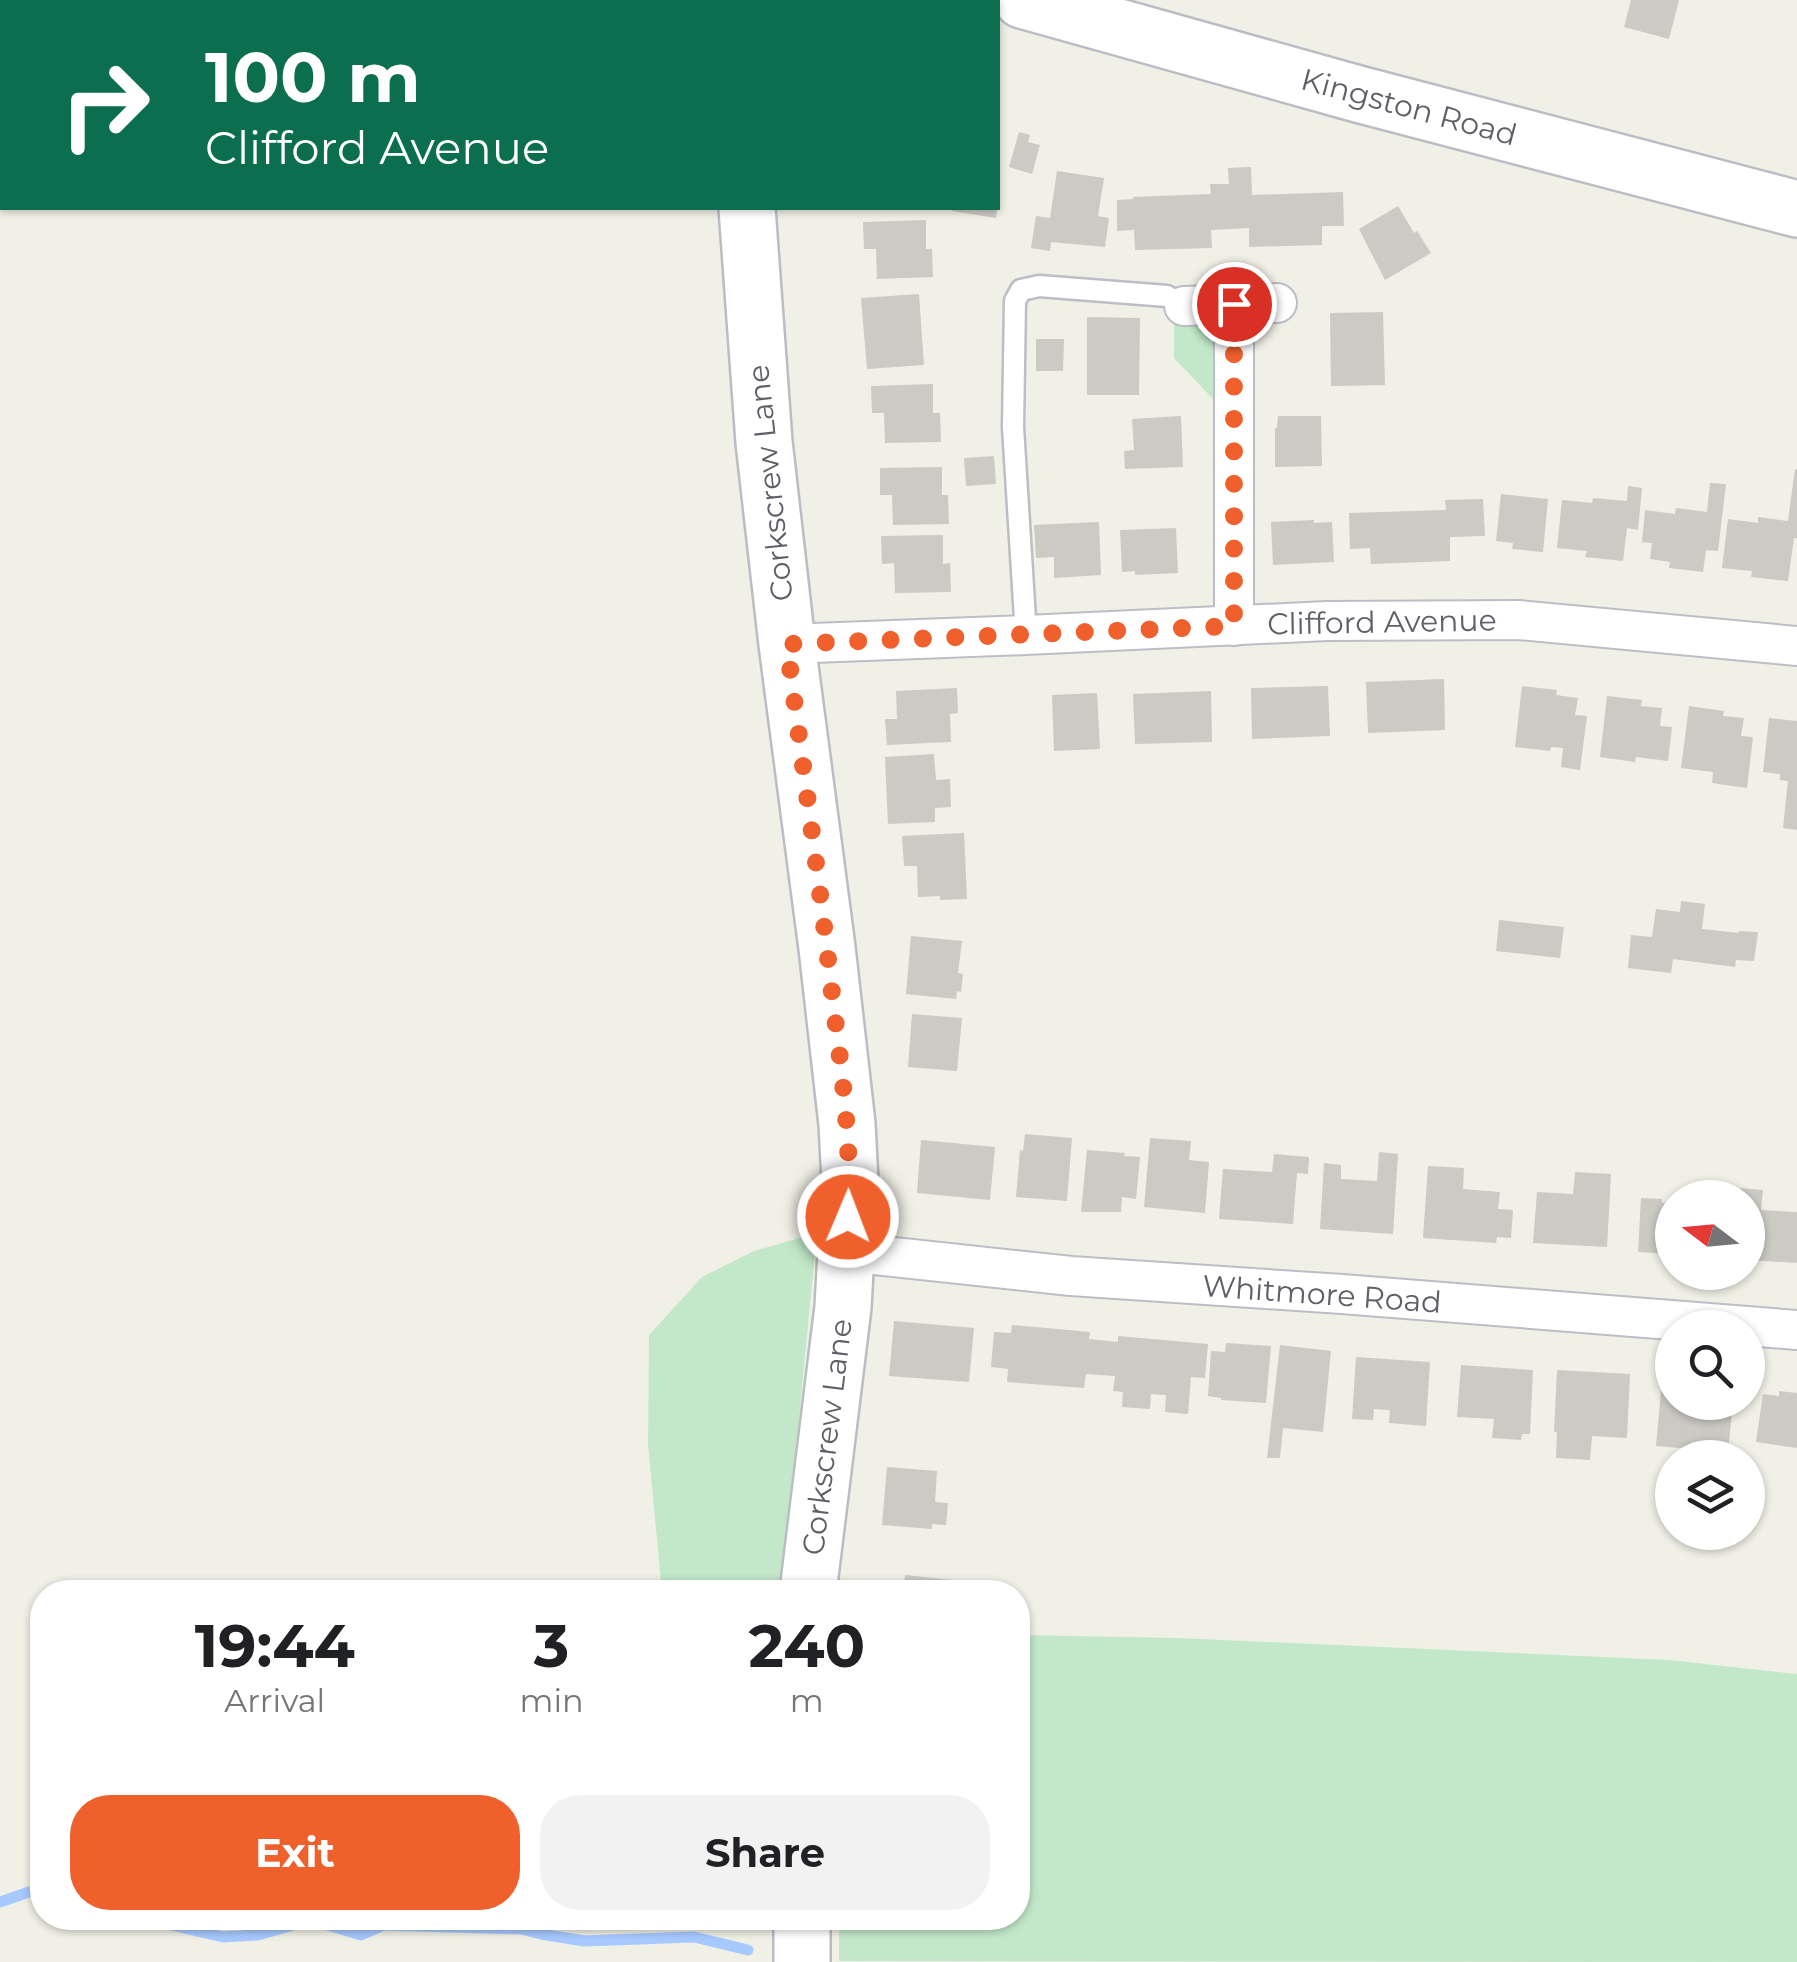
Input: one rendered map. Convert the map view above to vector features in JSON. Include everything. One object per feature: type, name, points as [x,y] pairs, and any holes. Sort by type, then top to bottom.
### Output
[{"type":"street","name":"Kingston Road","points":[[1022,0],[1358,94],[1797,209]]},
{"type":"street","name":"Corkscrew Lane","points":[[747,210],[764,442],[827,948],[850,1182],[843,1307],[809,1580]]},
{"type":"street","points":[[1184,306],[1277,303]]},
{"type":"street","points":[[1234,304],[1234,626]]},
{"type":"street","name":"Clifford Avenue","points":[[787,644],[1327,621],[1518,620],[1797,646]]},
{"type":"street","name":"Whitmore Road","points":[[847,1252],[1071,1276],[1797,1330]]},
{"type":"street","points":[[802,1930],[802,1962]]},
{"type":"lane","points":[[1026,635],[1013,427],[1015,302],[1021,290],[1039,286],[1168,296],[1184,306]]},
{"type":"green space","points":[[1174,319],[1206,328],[1215,343],[1215,401],[1174,358]]},
{"type":"green space","points":[[817,1233],[783,1580],[661,1580],[648,1444],[649,1335],[702,1277],[754,1251]]},
{"type":"green space","points":[[1030,1635],[1669,1660],[1797,1674],[1797,1962],[839,1961],[839,1930],[1030,1930]]},
{"type":"building","points":[[1631,0],[1679,0],[1669,39],[1624,27]]},
{"type":"building","points":[[1019,132],[1030,135],[1028,142],[1040,145],[1032,174],[1009,167]]},
{"type":"building","points":[[1251,167],[1252,195],[1343,192],[1344,226],[1322,226],[1322,245],[1249,247],[1249,228],[1211,230],[1212,248],[1135,250],[1134,230],[1117,231],[1117,200],[1211,194],[1210,184],[1229,184],[1228,168]]},
{"type":"building","points":[[1057,171],[1104,178],[1098,216],[1109,218],[1105,247],[1051,242],[1050,251],[1031,248],[1036,216],[1050,218]]},
{"type":"building","points":[[1398,206],[1431,253],[1385,280],[1359,229]]},
{"type":"building","points":[[952,210],[997,210],[996,218]]},
{"type":"building","points":[[926,220],[926,249],[932,249],[933,277],[877,279],[876,249],[864,249],[863,222]]},
{"type":"building","points":[[919,294],[924,365],[867,369],[861,298]]},
{"type":"building","points":[[1383,312],[1385,385],[1331,386],[1330,313]]},
{"type":"building","points":[[1087,317],[1140,318],[1139,395],[1087,395]]},
{"type":"building","points":[[1036,339],[1064,339],[1063,371],[1036,371]]},
{"type":"building","points":[[933,384],[933,413],[940,413],[941,442],[885,443],[884,413],[872,413],[871,386]]},
{"type":"building","points":[[1181,416],[1183,467],[1125,469],[1124,451],[1134,450],[1132,419]]},
{"type":"building","points":[[1278,416],[1321,416],[1322,466],[1275,467]]},
{"type":"building","points":[[994,456],[996,484],[966,486],[964,458]]},
{"type":"building","points":[[942,467],[942,495],[948,495],[949,524],[893,525],[892,495],[880,495],[880,468]]},
{"type":"building","points":[[1795,469],[1797,538],[1788,581],[1751,577],[1752,571],[1722,568],[1728,519],[1788,521]]},
{"type":"building","points":[[1710,483],[1726,484],[1718,551],[1706,550],[1703,572],[1669,568],[1670,562],[1650,559],[1652,543],[1642,542],[1645,510],[1675,514],[1676,508],[1707,512]]},
{"type":"building","points":[[1628,486],[1642,488],[1638,530],[1627,528],[1623,561],[1585,557],[1587,551],[1557,548],[1562,500],[1627,501]]},
{"type":"building","points":[[1501,494],[1548,499],[1543,552],[1512,549],[1513,543],[1496,541]]},
{"type":"building","points":[[1483,499],[1485,536],[1450,537],[1450,561],[1371,564],[1370,548],[1350,549],[1349,513],[1446,510],[1445,500]]},
{"type":"building","points":[[1099,522],[1101,575],[1054,578],[1054,557],[1036,558],[1034,525]]},
{"type":"building","points":[[1271,522],[1332,522],[1334,562],[1273,565]]},
{"type":"building","points":[[1176,528],[1178,573],[1122,572],[1120,530]]},
{"type":"building","points":[[943,535],[943,564],[950,563],[951,592],[895,593],[894,563],[882,564],[881,536]]},
{"type":"building","points":[[1444,679],[1445,730],[1368,733],[1366,682]]},
{"type":"building","points":[[1328,686],[1330,736],[1252,739],[1251,688]]},
{"type":"building","points":[[1522,686],[1557,690],[1556,695],[1578,698],[1575,715],[1587,716],[1580,770],[1561,767],[1563,748],[1551,747],[1550,751],[1515,747]]},
{"type":"building","points":[[957,688],[958,713],[950,714],[951,742],[887,745],[885,719],[897,719],[896,691]]},
{"type":"building","points":[[1211,691],[1212,742],[1135,744],[1133,694]]},
{"type":"building","points":[[1097,693],[1100,749],[1054,751],[1052,695]]},
{"type":"building","points":[[1607,696],[1642,700],[1641,706],[1662,708],[1660,726],[1672,727],[1668,761],[1600,757]]},
{"type":"building","points":[[1689,706],[1744,718],[1741,736],[1753,737],[1747,788],[1712,783],[1713,772],[1681,768]]},
{"type":"building","points":[[1769,718],[1797,721],[1797,830],[1783,828],[1788,781],[1780,780],[1780,774],[1763,772]]},
{"type":"building","points":[[934,754],[936,780],[950,779],[951,807],[935,808],[935,822],[888,824],[885,757]]},
{"type":"building","points":[[964,833],[967,899],[918,897],[917,866],[904,866],[902,836]]},
{"type":"building","points":[[1681,901],[1705,904],[1702,929],[1758,932],[1754,961],[1736,960],[1735,967],[1673,959],[1671,973],[1628,968],[1631,935],[1652,937],[1656,909],[1680,912]]},
{"type":"building","points":[[1499,920],[1564,927],[1560,958],[1496,951]]},
{"type":"building","points":[[911,936],[962,941],[958,973],[963,974],[956,999],[906,994]]},
{"type":"building","points":[[912,1014],[962,1018],[957,1071],[908,1067]]},
{"type":"building","points":[[1025,1134],[1072,1138],[1067,1201],[1016,1197]]},
{"type":"building","points":[[1150,1138],[1191,1141],[1189,1160],[1209,1162],[1205,1213],[1144,1207]]},
{"type":"building","points":[[921,1140],[995,1147],[990,1200],[917,1193]]},
{"type":"building","points":[[1087,1150],[1140,1157],[1136,1199],[1122,1197],[1121,1212],[1081,1212]]},
{"type":"building","points":[[1379,1152],[1398,1154],[1393,1234],[1320,1229],[1324,1163],[1341,1165],[1341,1179],[1377,1181]]},
{"type":"building","points":[[1274,1154],[1309,1157],[1308,1174],[1297,1173],[1293,1224],[1219,1219],[1223,1169],[1272,1172]]},
{"type":"building","points":[[1428,1166],[1464,1168],[1463,1189],[1500,1192],[1498,1209],[1513,1210],[1511,1238],[1497,1237],[1496,1243],[1423,1238]]},
{"type":"building","points":[[1575,1172],[1611,1174],[1607,1247],[1533,1243],[1537,1192],[1573,1194]]},
{"type":"building","points":[[1641,1198],[1655,1199],[1655,1253],[1638,1252]]},
{"type":"building","points":[[1765,1210],[1797,1212],[1797,1263],[1765,1261]]},
{"type":"building","points":[[894,1321],[974,1328],[969,1382],[889,1376]]},
{"type":"building","points":[[1012,1325],[1090,1332],[1089,1339],[1118,1342],[1118,1336],[1208,1344],[1205,1378],[1191,1377],[1188,1414],[1165,1412],[1166,1395],[1151,1394],[1150,1409],[1122,1407],[1123,1392],[1113,1391],[1115,1376],[1086,1374],[1084,1388],[1007,1382],[1008,1369],[991,1367],[994,1332],[1011,1333]]},
{"type":"building","points":[[1226,1343],[1271,1346],[1266,1403],[1208,1396],[1211,1351],[1225,1352]]},
{"type":"building","points":[[1280,1345],[1331,1351],[1323,1432],[1283,1428],[1280,1458],[1267,1458]]},
{"type":"building","points":[[1356,1357],[1430,1362],[1426,1426],[1389,1423],[1390,1410],[1374,1409],[1373,1420],[1352,1419]]},
{"type":"building","points":[[1461,1365],[1533,1370],[1530,1434],[1522,1434],[1521,1440],[1492,1438],[1494,1419],[1457,1417]]},
{"type":"building","points":[[1557,1370],[1630,1374],[1627,1438],[1592,1436],[1590,1460],[1556,1458]]},
{"type":"building","points":[[1779,1391],[1797,1393],[1797,1448],[1756,1440],[1759,1420],[1765,1420],[1765,1394],[1779,1396]]},
{"type":"building","points":[[1658,1420],[1731,1420],[1729,1440],[1657,1440]]},
{"type":"building","points":[[887,1467],[937,1471],[935,1502],[948,1503],[946,1525],[932,1524],[932,1529],[882,1525]]},
{"type":"building","points":[[905,1575],[952,1580],[904,1580]]},
{"type":"waterway","points":[[0,1902],[30,1892]]},
{"type":"waterway","points":[[193,1930],[223,1937],[276,1930]]},
{"type":"waterway","points":[[344,1930],[361,1935],[372,1930]]},
{"type":"waterway","points":[[526,1930],[584,1941],[694,1937],[748,1950]]},
{"type":"route","points":[[848,1217],[847,1124],[787,644],[1234,626],[1234,304]]}]
